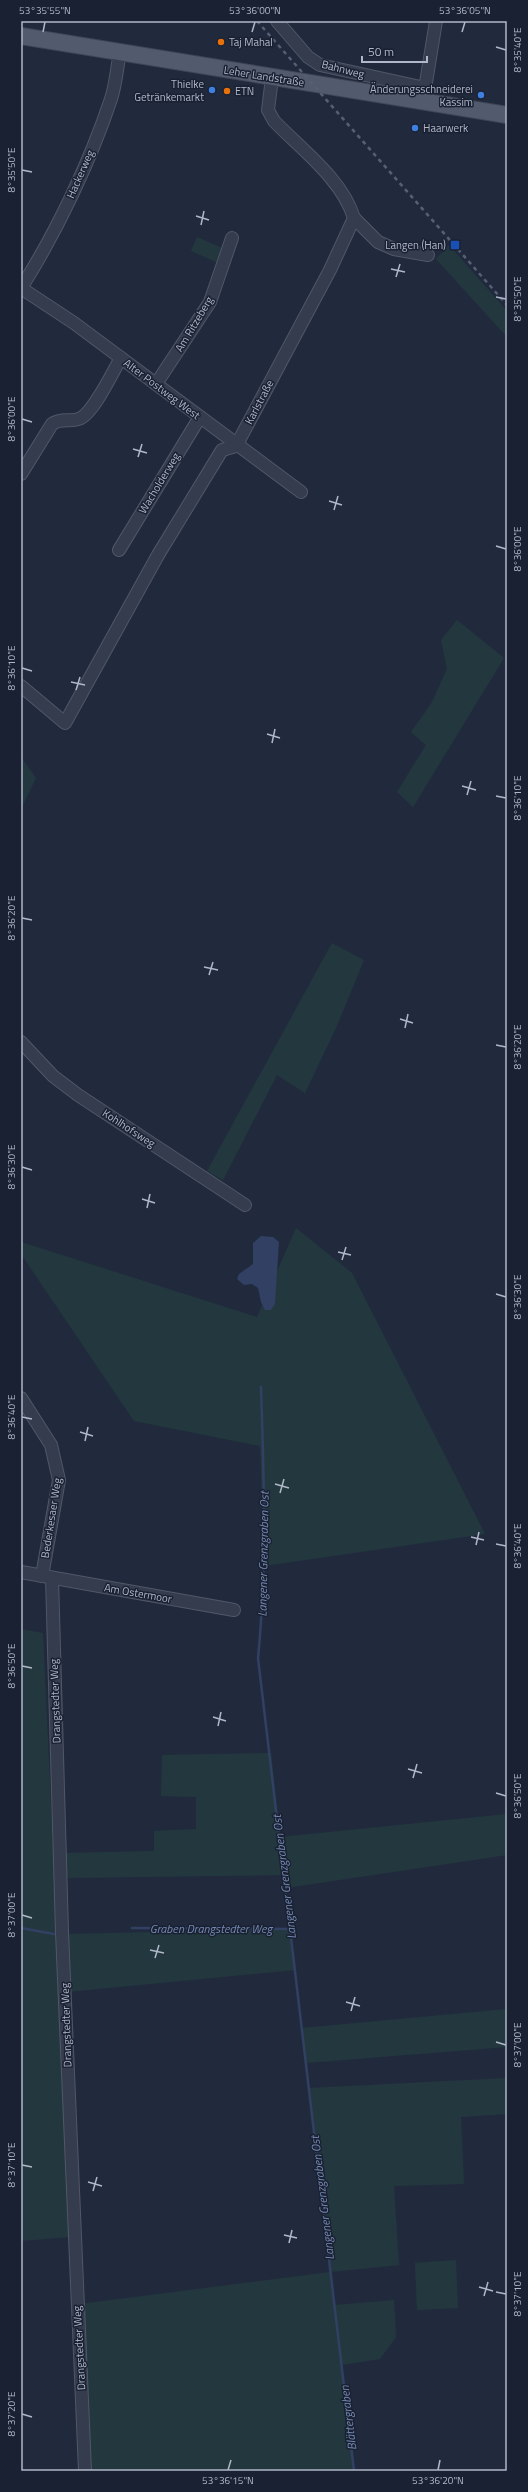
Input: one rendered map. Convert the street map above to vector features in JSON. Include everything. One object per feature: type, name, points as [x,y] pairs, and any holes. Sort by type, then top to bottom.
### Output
[{"type":"main road","name":"Leher Landstraße","points":[[21,36],[272,78],[424,95],[507,115]]},
{"type":"street","name":"Bahnweg","points":[[277,21],[308,57],[320,64],[424,95]]},
{"type":"street","points":[[424,95],[436,21]]},
{"type":"street","name":"Hackerweg","points":[[21,288],[48,241],[91,147],[111,98],[120,52]]},
{"type":"street","points":[[272,78],[268,110],[274,121],[339,188],[349,203],[354,218],[378,242],[394,249],[428,255]]},
{"type":"street","name":"Karlstraße","points":[[236,446],[330,270],[354,218]]},
{"type":"street","name":"Am Ritzeberg","points":[[156,384],[210,302],[232,238]]},
{"type":"street","name":"Alter Postweg West","points":[[21,288],[121,358],[236,446],[301,492]]},
{"type":"street","points":[[21,474],[52,424],[58,420],[76,420],[87,414],[121,358]]},
{"type":"street","name":"Wacholderweg","points":[[119,550],[200,417]]},
{"type":"street","points":[[21,686],[65,723],[195,491],[222,450],[236,446]]},
{"type":"street","name":"Kohlhofsweg","points":[[21,1042],[53,1076],[78,1095],[245,1205]]},
{"type":"street","name":"Bederkesaer Weg","points":[[21,1398],[51,1445],[59,1480],[47,1577]]},
{"type":"street","name":"Am Ostermoor","points":[[21,1572],[234,1610]]},
{"type":"street","name":"Drangstedter Weg","points":[[47,1577],[85,2471]]},
{"type":"green space","points":[[197,237],[222,248],[216,262],[191,251]]},
{"type":"green space","points":[[449,245],[507,311],[507,337],[436,259]]},
{"type":"green space","points":[[457,620],[504,658],[413,807],[397,792],[426,745],[411,732],[431,704],[447,669],[441,640]]},
{"type":"green space","points":[[21,757],[36,778],[21,809]]},
{"type":"green space","points":[[332,943],[364,960],[336,1028],[305,1093],[277,1075],[223,1180],[207,1171]]},
{"type":"green space","points":[[296,1228],[352,1273],[485,1534],[264,1566],[260,1446],[134,1421],[21,1254],[21,1242],[257,1317]]},
{"type":"green space","points":[[21,1629],[43,1633],[71,2237],[21,2241]]},
{"type":"green space","points":[[271,1753],[280,1837],[507,1814],[507,1855],[286,1888],[284,1875],[64,1878],[64,1853],[154,1851],[154,1831],[196,1829],[196,1797],[161,1796],[162,1755]]},
{"type":"green space","points":[[291,1929],[295,1970],[67,1992],[65,1934]]},
{"type":"green space","points":[[507,2009],[507,2047],[306,2063],[302,2028]]},
{"type":"green space","points":[[507,2078],[507,2114],[461,2117],[464,2184],[394,2186],[399,2265],[330,2272],[309,2088]]},
{"type":"green space","points":[[456,2260],[458,2308],[417,2310],[415,2263]]},
{"type":"green space","points":[[330,2272],[334,2305],[394,2300],[396,2337],[380,2359],[342,2365],[354,2471],[89,2471],[80,2304]]},
{"type":"water","points":[[261,1236],[273,1237],[279,1242],[275,1304],[271,1310],[265,1310],[261,1302],[258,1288],[252,1284],[244,1285],[237,1279],[239,1274],[253,1264],[253,1243]]},
{"type":"waterway","name":"Graben Drangstedter Weg","points":[[261,1387],[264,1556],[258,1658],[354,2471]]},
{"type":"waterway","points":[[21,1928],[54,1934]]},
{"type":"waterway","name":"Graben Drangstedter Weg","points":[[132,1928],[291,1929]]},
{"type":"railway","points":[[257,21],[507,305]]},
{"type":"place","name":"Taj Mahal","points":[[221,42]]},
{"type":"place","name":"Thielke Getränkemarkt","points":[[212,90]]},
{"type":"place","name":"ETN","points":[[227,91]]},
{"type":"place","name":"Änderungsschneiderei Kassim","points":[[481,95]]},
{"type":"place","name":"Haarwerk","points":[[415,128]]},
{"type":"place","name":"Langen (Han)","points":[[455,245]]},
{"type":"water label","name":"Langener Grenzgraben Ost","points":[[263,1554]]},
{"type":"water label","name":"Langener Grenzgraben Ost","points":[[284,1877]]},
{"type":"water label","name":"Langener Grenzgraben Ost","points":[[322,2198]]},
{"type":"water label","name":"Blättergraben","points":[[348,2418]]}]
